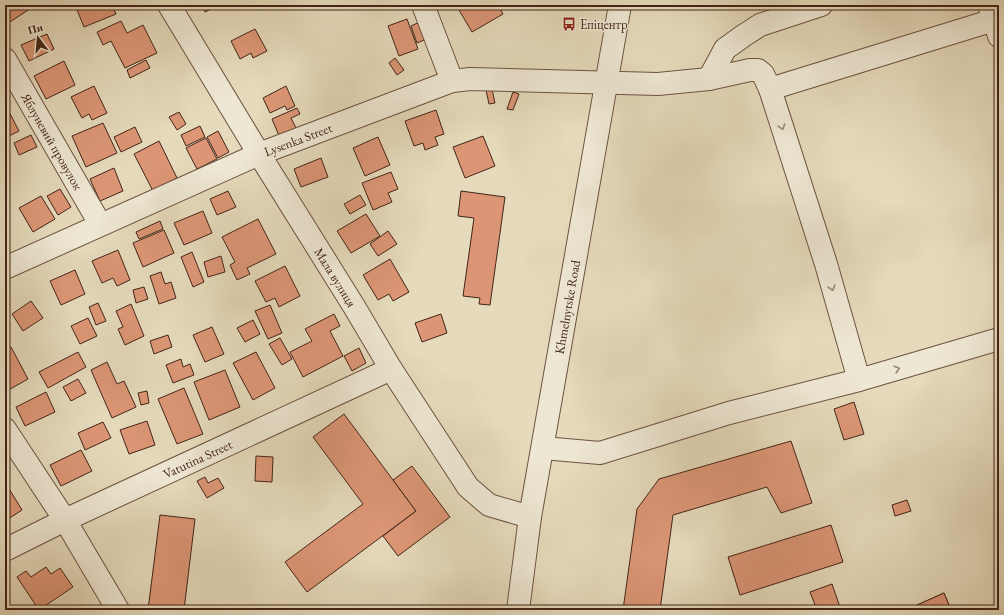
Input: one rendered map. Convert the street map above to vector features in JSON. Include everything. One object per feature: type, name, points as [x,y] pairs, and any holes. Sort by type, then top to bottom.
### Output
[{"type":"street","name":"Мала вулиця","points":[[169,5],[258,154],[355,308],[391,370],[468,487],[489,505],[530,517]]},
{"type":"street","points":[[423,5],[452,81]]},
{"type":"street","name":"Khmelnytske Road","points":[[518,610],[530,517],[620,5]]},
{"type":"street","points":[[709,79],[725,49],[743,36],[760,26],[822,5]]},
{"type":"street","points":[[859,380],[826,264],[770,89],[994,20]]},
{"type":"street","name":"Яблуневий провулок","points":[[5,59],[100,224]]},
{"type":"street","name":"Lysenka Street","points":[[5,268],[258,154],[452,81],[470,79],[658,84],[709,79],[750,70],[758,70],[763,74],[770,89]]},
{"type":"street","points":[[543,448],[600,453],[729,413],[859,380],[999,338]]},
{"type":"street","name":"Vatutina Street","points":[[5,550],[66,520],[391,370]]},
{"type":"street","points":[[5,429],[66,520],[118,610]]},
{"type":"building","points":[[5,5],[31,5],[33,7],[5,25]]},
{"type":"building","points":[[75,5],[112,5],[116,14],[84,27]]},
{"type":"building","points":[[202,5],[219,5],[205,12]]},
{"type":"building","points":[[456,5],[498,5],[503,14],[472,32]]},
{"type":"building","points":[[407,19],[418,49],[399,56],[388,26]]},
{"type":"building","points":[[121,21],[127,33],[143,25],[157,53],[125,68],[111,41],[103,45],[97,32]]},
{"type":"building","points":[[422,21],[429,38],[417,43],[411,26]]},
{"type":"building","points":[[255,29],[267,51],[253,58],[251,53],[240,59],[231,41]]},
{"type":"building","points":[[47,34],[54,49],[29,61],[21,45]]},
{"type":"building","points":[[395,58],[404,70],[397,75],[389,63]]},
{"type":"building","points":[[146,60],[150,68],[130,78],[127,70]]},
{"type":"building","points":[[64,61],[75,85],[46,99],[34,76]]},
{"type":"building","points":[[94,86],[107,113],[92,120],[89,114],[82,118],[71,97]]},
{"type":"building","points":[[286,86],[295,106],[287,110],[285,106],[270,113],[263,98]]},
{"type":"building","points":[[492,89],[495,103],[489,104],[486,90]]},
{"type":"building","points":[[513,92],[519,94],[513,110],[507,109]]},
{"type":"building","points":[[6,106],[19,131],[5,138],[5,107]]},
{"type":"building","points":[[297,108],[300,114],[291,118],[297,130],[280,138],[272,119]]},
{"type":"building","points":[[436,110],[444,134],[435,137],[438,145],[425,150],[423,143],[414,146],[405,121]]},
{"type":"building","points":[[179,112],[186,124],[177,130],[169,117]]},
{"type":"building","points":[[103,123],[117,153],[86,167],[72,136]]},
{"type":"building","points":[[200,126],[205,137],[186,146],[181,135]]},
{"type":"building","points":[[135,127],[142,142],[121,152],[114,137]]},
{"type":"building","points":[[218,131],[229,152],[218,158],[207,137]]},
{"type":"building","points":[[31,135],[37,147],[19,155],[14,143]]},
{"type":"building","points":[[483,136],[495,166],[465,178],[453,147]]},
{"type":"building","points":[[378,137],[390,165],[365,176],[353,148]]},
{"type":"building","points":[[206,138],[217,159],[197,169],[186,148]]},
{"type":"building","points":[[159,141],[177,178],[153,191],[134,154]]},
{"type":"building","points":[[321,158],[328,177],[301,187],[294,169]]},
{"type":"building","points":[[114,168],[123,191],[100,201],[90,179]]},
{"type":"building","points":[[391,172],[398,189],[388,193],[392,202],[373,210],[362,183]]},
{"type":"building","points":[[60,189],[71,207],[58,215],[47,196]]},
{"type":"building","points":[[228,191],[236,207],[217,215],[210,199]]},
{"type":"building","points":[[461,191],[505,197],[490,305],[479,304],[480,298],[463,296],[474,218],[458,216]]},
{"type":"building","points":[[360,195],[366,205],[350,214],[344,204]]},
{"type":"building","points":[[41,196],[55,219],[33,232],[19,208]]},
{"type":"building","points":[[203,211],[212,233],[184,245],[174,223]]},
{"type":"building","points":[[366,214],[380,236],[351,253],[337,231]]},
{"type":"building","points":[[258,219],[276,254],[247,268],[250,274],[237,280],[230,265],[235,262],[222,237]]},
{"type":"building","points":[[160,221],[163,229],[139,239],[136,232]]},
{"type":"building","points":[[164,230],[174,253],[143,267],[133,243]]},
{"type":"building","points":[[388,231],[397,244],[378,256],[370,244]]},
{"type":"building","points":[[118,250],[130,280],[117,286],[113,278],[102,283],[92,261]]},
{"type":"building","points":[[192,252],[204,282],[193,287],[181,257]]},
{"type":"building","points":[[221,256],[225,272],[208,277],[204,262]]},
{"type":"building","points":[[390,259],[409,292],[393,301],[389,294],[378,300],[363,275]]},
{"type":"building","points":[[285,266],[300,296],[279,307],[275,298],[266,302],[255,281]]},
{"type":"building","points":[[75,270],[85,294],[61,305],[50,281]]},
{"type":"building","points":[[161,272],[165,284],[171,282],[176,298],[159,304],[150,276]]},
{"type":"building","points":[[144,287],[148,299],[136,303],[133,290]]},
{"type":"building","points":[[31,301],[43,318],[23,331],[12,314]]},
{"type":"building","points":[[98,303],[106,321],[96,325],[89,307]]},
{"type":"building","points":[[131,304],[144,336],[125,345],[118,329],[123,327],[116,311]]},
{"type":"building","points":[[270,305],[282,333],[268,339],[255,311]]},
{"type":"building","points":[[334,314],[340,326],[330,331],[343,356],[303,377],[290,352],[312,341],[305,329]]},
{"type":"building","points":[[441,314],[447,333],[422,342],[415,323]]},
{"type":"building","points":[[88,318],[97,336],[80,344],[71,326]]},
{"type":"building","points":[[253,320],[260,334],[245,342],[237,328]]},
{"type":"building","points":[[212,327],[224,354],[205,362],[193,335]]},
{"type":"building","points":[[168,335],[172,347],[154,354],[150,341]]},
{"type":"building","points":[[280,338],[292,359],[282,365],[269,344]]},
{"type":"building","points":[[11,347],[28,379],[5,392],[5,351]]},
{"type":"building","points":[[359,348],[366,363],[352,371],[344,356]]},
{"type":"building","points":[[78,352],[86,367],[48,388],[39,372]]},
{"type":"building","points":[[256,352],[275,388],[253,400],[233,363]]},
{"type":"building","points":[[181,359],[183,367],[190,364],[194,375],[173,383],[166,365]]},
{"type":"building","points":[[107,362],[117,384],[124,381],[136,407],[112,418],[91,370]]},
{"type":"building","points":[[225,370],[240,407],[209,420],[194,382]]},
{"type":"building","points":[[78,379],[86,393],[71,401],[63,387]]},
{"type":"building","points":[[184,388],[203,434],[177,444],[158,399]]},
{"type":"building","points":[[147,391],[149,403],[141,405],[138,393]]},
{"type":"building","points":[[46,392],[55,412],[25,426],[16,407]]},
{"type":"building","points":[[854,402],[864,434],[844,440],[834,409]]},
{"type":"building","points":[[344,414],[416,511],[307,592],[285,562],[363,504],[313,437]]},
{"type":"building","points":[[147,421],[155,445],[129,454],[120,430]]},
{"type":"building","points":[[103,422],[111,438],[85,450],[78,433]]},
{"type":"building","points":[[791,441],[812,503],[781,513],[767,487],[673,515],[660,610],[623,610],[637,509],[659,479]]},
{"type":"building","points":[[81,450],[92,471],[61,486],[50,465]]},
{"type":"building","points":[[256,456],[273,457],[272,482],[255,481]]},
{"type":"building","points":[[412,466],[450,517],[398,556],[383,536],[416,511],[393,480]]},
{"type":"building","points":[[205,477],[208,483],[218,478],[224,488],[207,498],[197,481]]},
{"type":"building","points":[[8,487],[22,510],[5,521],[5,489]]},
{"type":"building","points":[[907,500],[911,511],[895,516],[892,505]]},
{"type":"building","points":[[160,515],[195,519],[184,610],[148,610]]},
{"type":"building","points":[[831,525],[843,562],[740,595],[728,557]]},
{"type":"building","points":[[46,567],[51,574],[60,568],[73,587],[39,610],[17,577],[26,571],[31,577]]},
{"type":"building","points":[[832,584],[841,610],[817,610],[810,592]]},
{"type":"building","points":[[944,593],[951,610],[906,610]]},
{"type":"building","points":[[944,593],[951,610],[906,610]]},
{"type":"place","name":"Епіцентр","points":[[569,24]]}]
